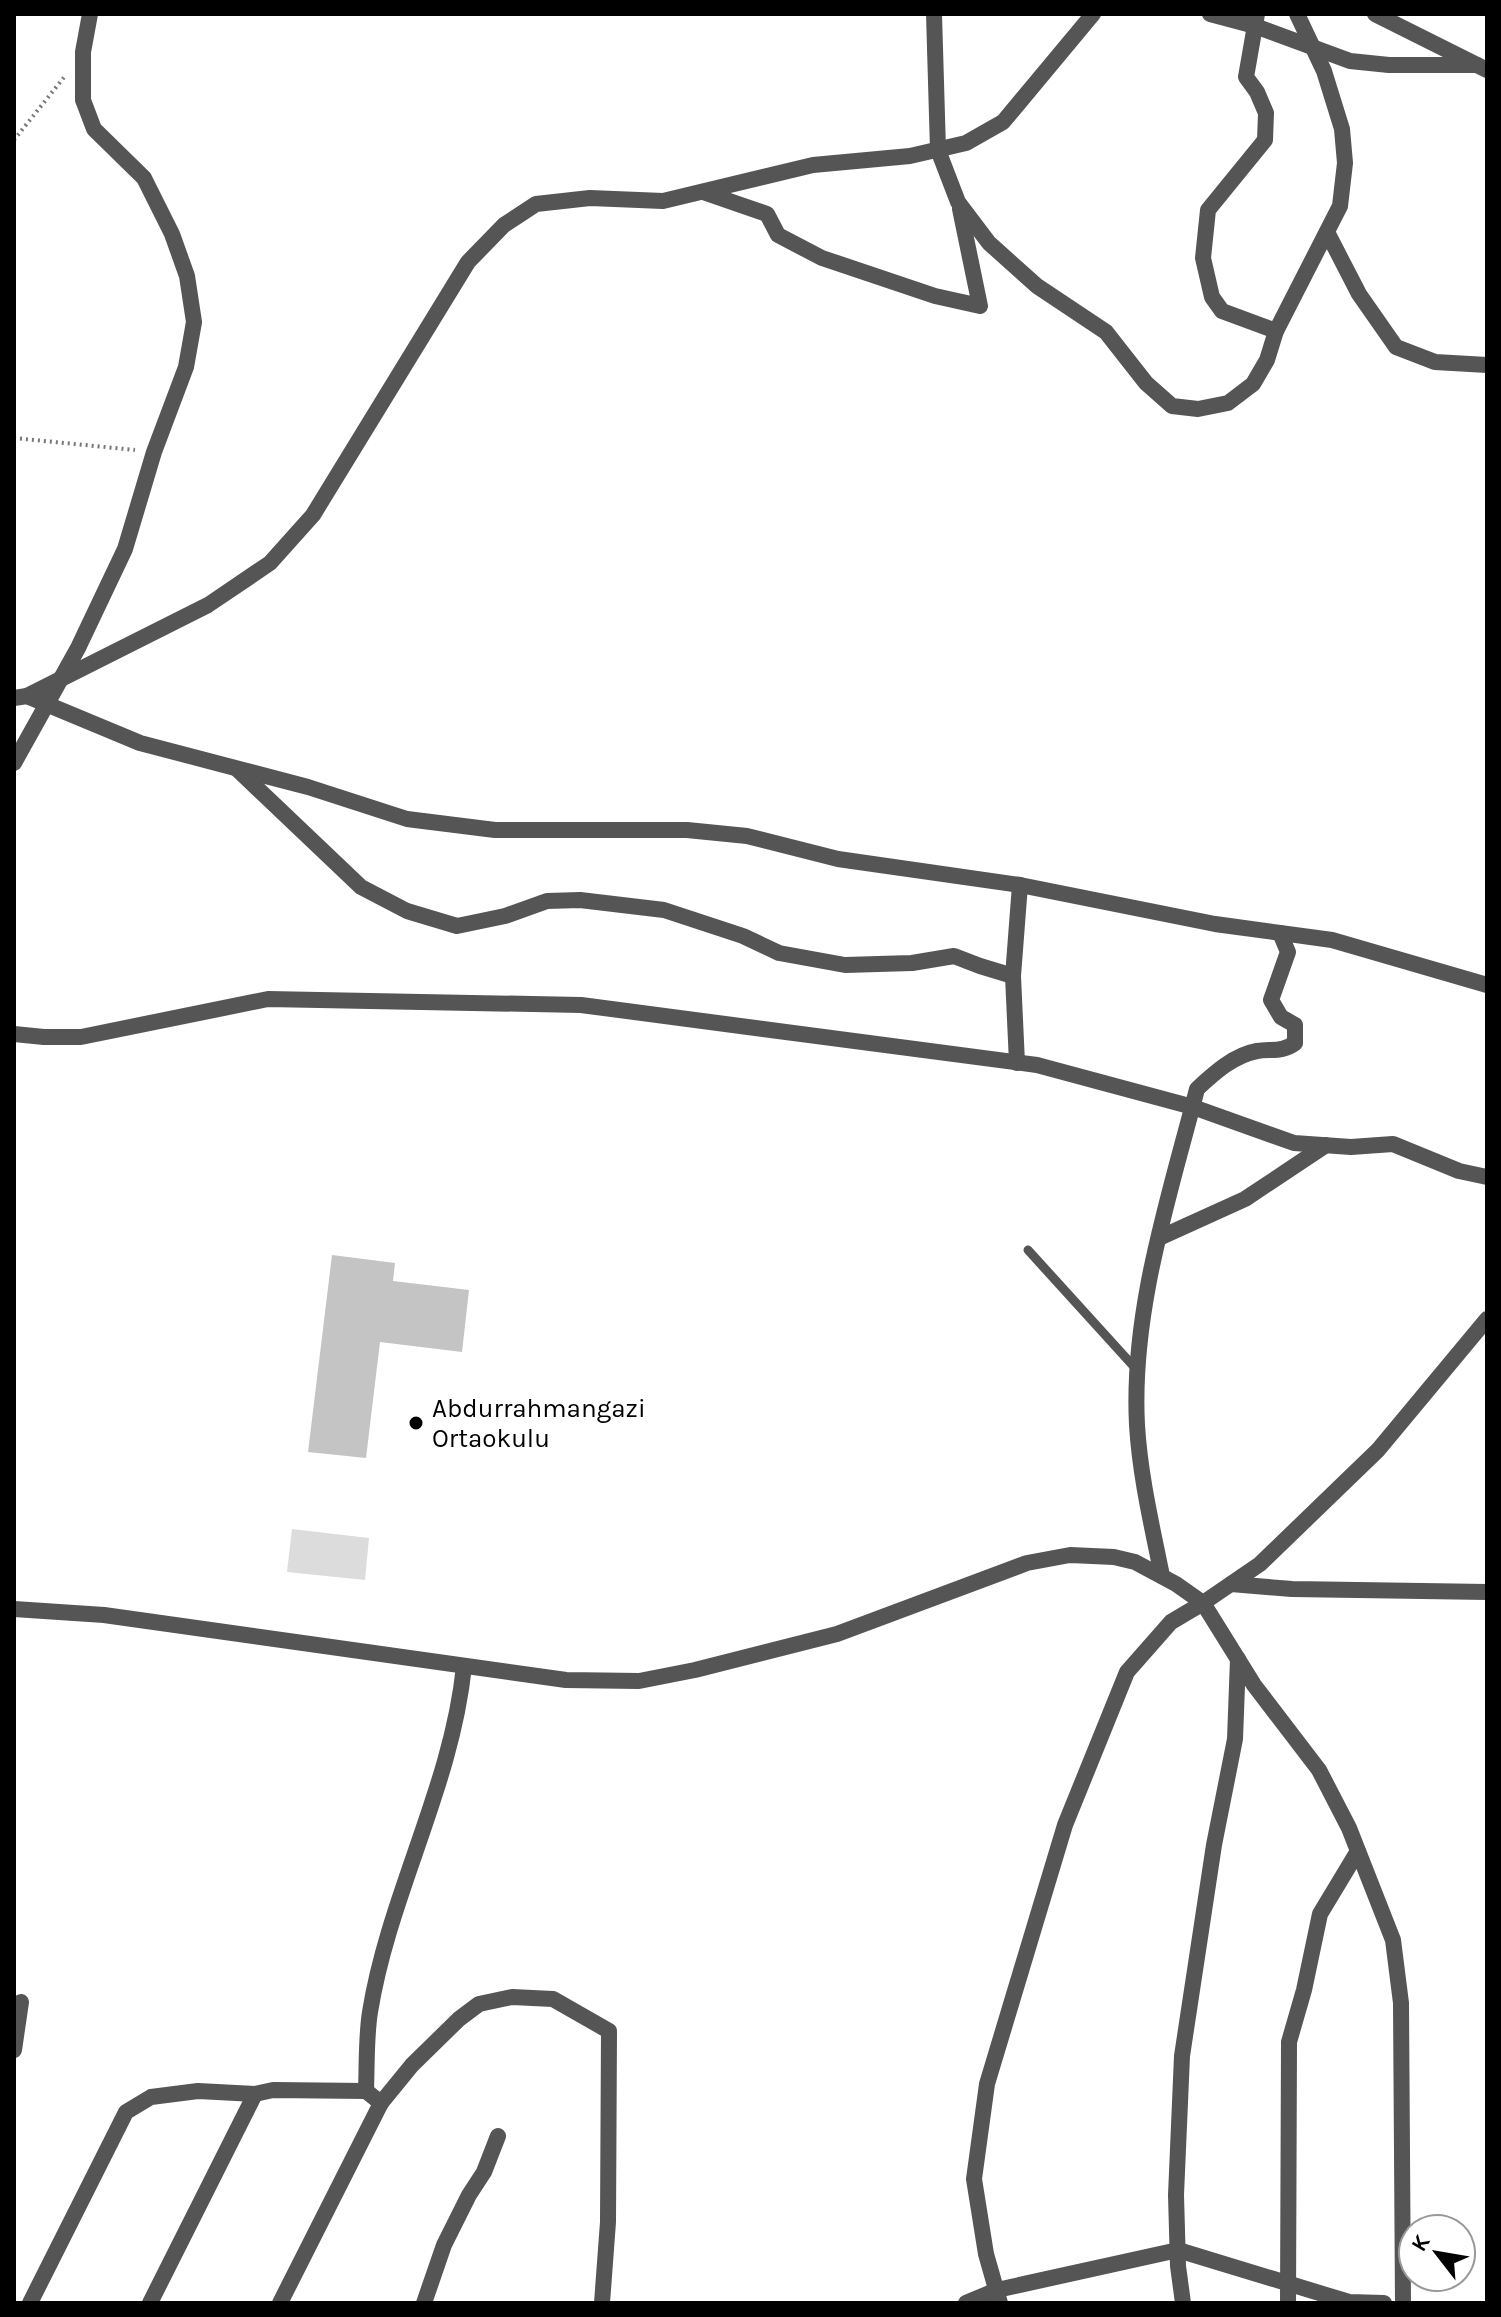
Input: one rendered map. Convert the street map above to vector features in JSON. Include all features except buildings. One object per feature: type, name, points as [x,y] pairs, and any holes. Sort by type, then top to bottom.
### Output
[{"type":"street","points":[[14,763],[78,648],[125,549],[154,452],[186,367],[194,322],[187,276],[172,234],[144,178],[94,129],[83,100],[83,52],[90,14]]},
{"type":"street","points":[[701,192],[767,214],[778,235],[822,258],[935,296],[980,306],[958,202],[938,150],[934,14]]},
{"type":"street","points":[[20,697],[208,605],[270,563],[313,515],[468,262],[504,225],[536,204],[590,198],[663,201],[813,165],[910,156],[966,143],[1003,122],[1093,14]]},
{"type":"street","points":[[1210,14],[1256,20],[1350,61],[1482,68]]},
{"type":"street","points":[[958,202],[989,243],[1037,286],[1106,332],[1146,383],[1172,406],[1198,409],[1228,403],[1253,384],[1267,360],[1276,331],[1340,206],[1345,163],[1342,129],[1324,71],[1297,14]]},
{"type":"street","points":[[1375,14],[1482,68]]},
{"type":"street","points":[[1256,20],[1246,77],[1266,113],[1265,140],[1208,210],[1203,258],[1212,297],[1222,311],[1276,331]]},
{"type":"street","points":[[1327,232],[1359,294],[1396,347],[1435,362],[1487,365]]},
{"type":"street","points":[[20,697],[47,704],[140,743],[308,787],[407,819],[495,830],[687,830],[747,836],[838,859],[1020,885],[1215,924],[1332,940],[1487,985]]},
{"type":"street","points":[[237,769],[361,887],[407,911],[457,926],[505,916],[547,901],[580,900],[664,910],[792,956],[845,965],[912,963],[954,956],[1013,976]]},
{"type":"street","points":[[1017,1063],[1013,976],[1020,885]]},
{"type":"street","points":[[1162,1576],[1141,1465],[1137,1425],[1137,1370],[1143,1318],[1159,1238],[1197,1089],[1217,1070],[1255,1051],[1287,1049],[1295,1043],[1295,1025],[1281,1017],[1271,1000],[1288,952],[1280,933]]},
{"type":"street","points":[[14,1034],[81,1037],[268,999],[581,1005],[1037,1065],[1193,1107],[1294,1143],[1351,1147],[1393,1144],[1459,1171],[1487,1177]]},
{"type":"street","points":[[1159,1238],[1245,1199],[1326,1145]]},
{"type":"street","points":[[998,2296],[986,2254],[974,2179],[987,2084],[1065,1825],[1127,1672],[1171,1622],[1260,1564],[1378,1450],[1487,1319]]},
{"type":"street","points":[[14,1609],[104,1615],[566,1680],[639,1681],[837,1634],[1027,1563],[1091,1554],[1135,1562],[1203,1603],[1254,1685],[1319,1770],[1349,1828],[1393,1940],[1401,2003],[1403,2303]]},
{"type":"street","points":[[1231,1584],[1292,1589],[1487,1592]]},
{"type":"street","points":[[1183,2303],[1176,2195],[1182,2056],[1214,1845],[1235,1739],[1238,1659]]},
{"type":"street","points":[[366,2091],[369,2014],[380,1968],[443,1770],[461,1701],[464,1666]]},
{"type":"street","points":[[1288,2303],[1289,2042],[1320,1914],[1358,1851]]},
{"type":"street","points":[[280,2303],[381,2103],[412,2065],[459,2019],[479,2004],[512,1997],[553,1999],[609,2031],[608,2222],[602,2303]]},
{"type":"street","points":[[14,2050],[21,2002]]},
{"type":"street","points":[[30,2303],[126,2112],[151,2097],[198,2091],[255,2094],[273,2090],[366,2091],[381,2103]]},
{"type":"street","points":[[150,2303],[255,2094]]},
{"type":"street","points":[[424,2303],[444,2245],[484,2172],[498,2136]]},
{"type":"street","points":[[966,2303],[1178,2250],[1349,2302],[1384,2303]]},
{"type":"lane","points":[[1028,1250],[1137,1370]]},
{"type":"path","points":[[14,140],[83,52]]},
{"type":"path","points":[[14,438],[154,452]]},
{"type":"shaded area","points":[[292,1529],[369,1538],[365,1580],[287,1572]]},
{"type":"place","name":"Abdurrahmangazi Ortaokulu","points":[[416,1423]]}]
